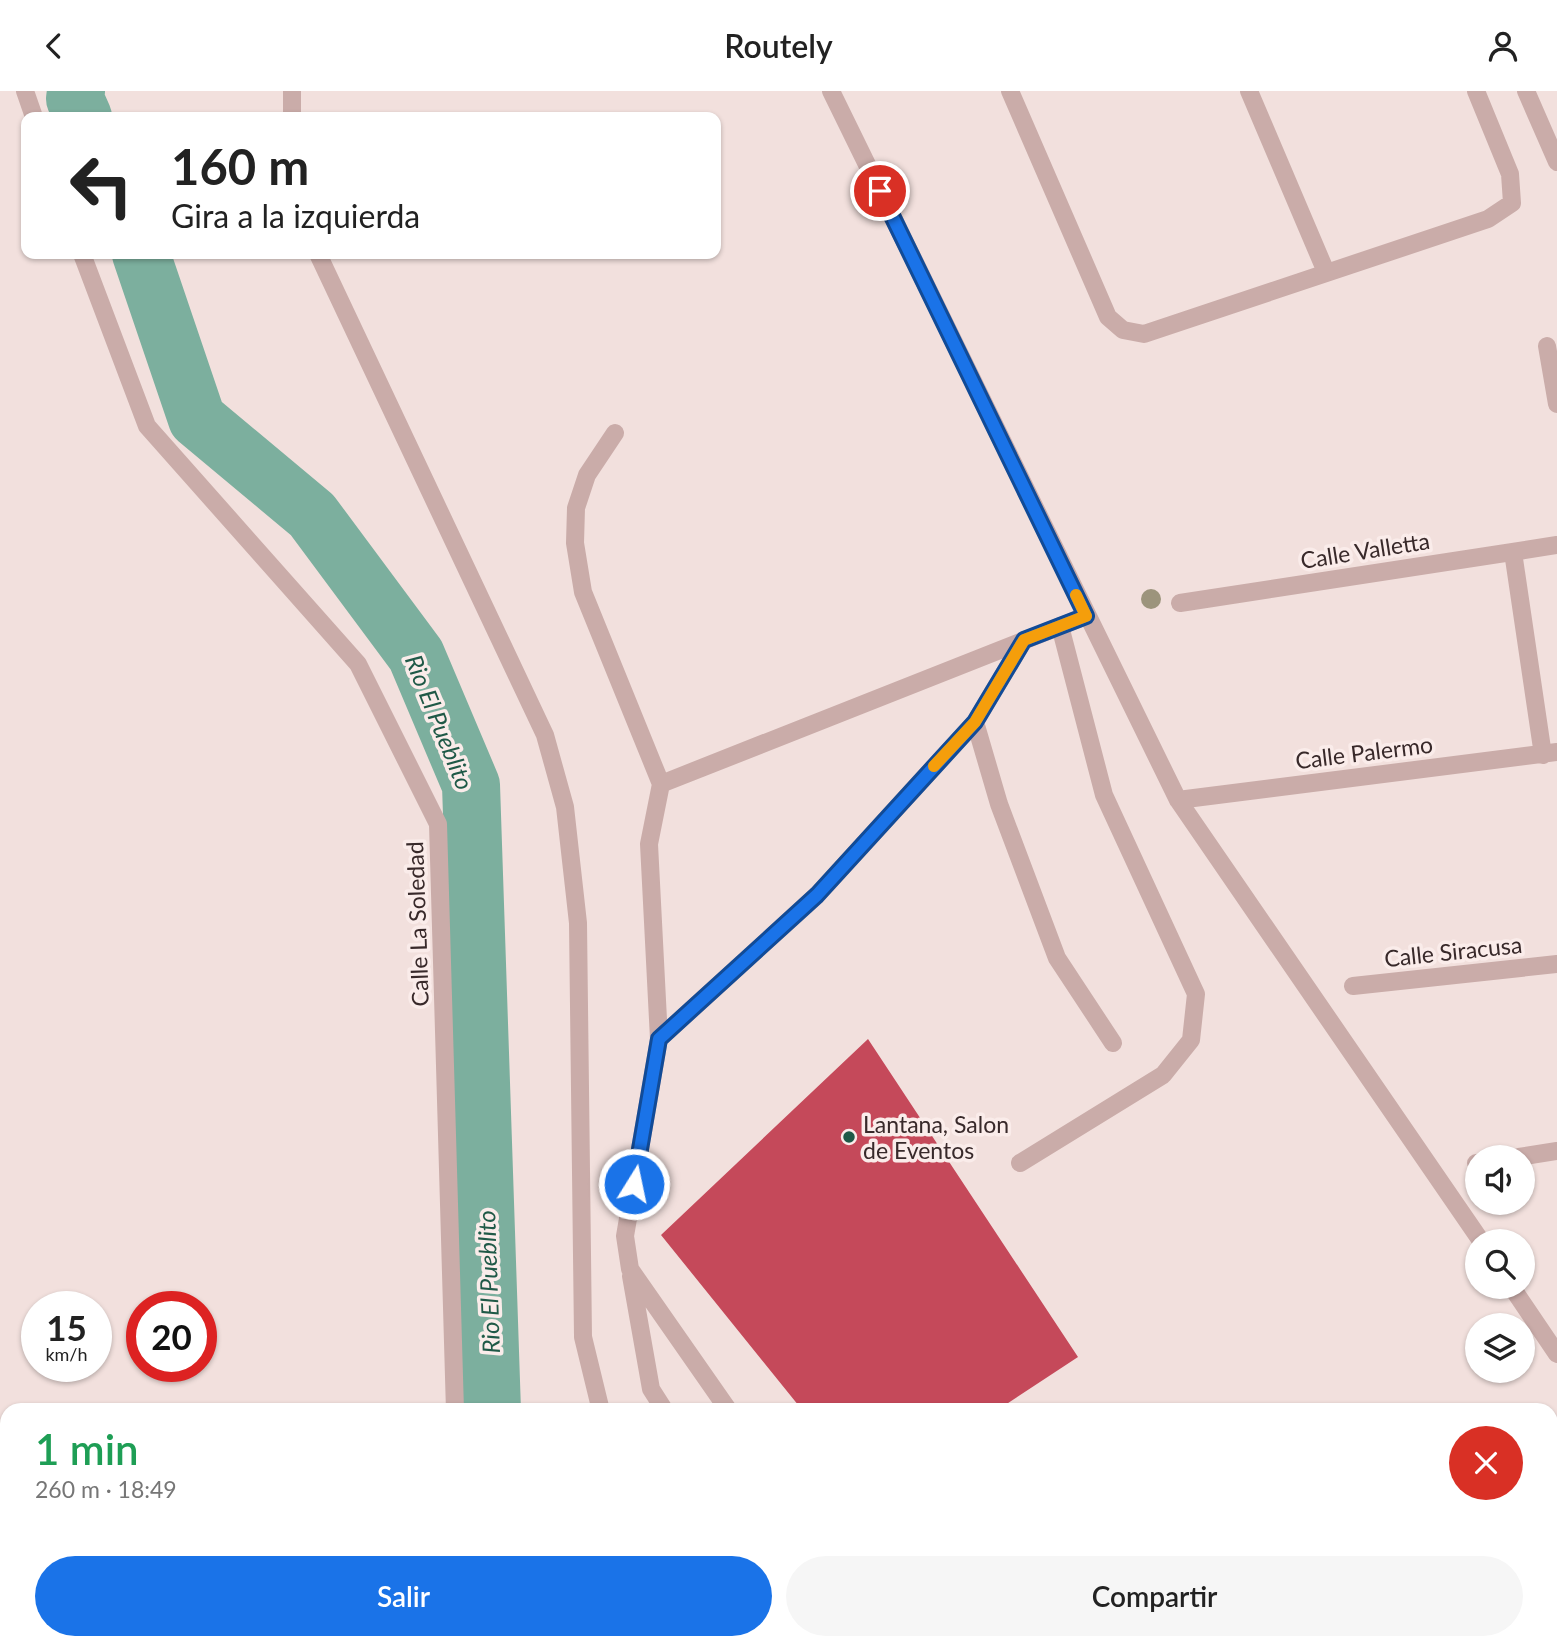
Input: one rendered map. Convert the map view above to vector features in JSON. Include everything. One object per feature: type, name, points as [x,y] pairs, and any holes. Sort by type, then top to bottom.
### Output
[{"type":"street","points":[[25,91],[32,112]]},
{"type":"street","points":[[292,91],[292,112]]},
{"type":"street","points":[[831,91],[1178,800],[1472,1229]]},
{"type":"street","points":[[1010,91],[1108,317],[1122,330],[1144,334],[1488,219],[1512,203],[1510,174],[1476,91]]},
{"type":"street","points":[[1249,91],[1326,272]]},
{"type":"street","points":[[1526,91],[1557,162]]},
{"type":"street","name":"Calle La Soledad","points":[[84,259],[147,426],[358,664],[438,824],[455,1403]]},
{"type":"street","points":[[320,259],[545,735],[565,807],[578,923],[583,1338],[599,1403]]},
{"type":"street","points":[[1547,347],[1557,404]]},
{"type":"street","points":[[615,433],[587,475],[576,507],[575,543],[583,592],[661,784],[649,844],[659,1039],[625,1236],[651,1389],[660,1403]]},
{"type":"street","name":"Calle Valletta","points":[[1180,603],[1557,545]]},
{"type":"street","points":[[1513,552],[1550,754]]},
{"type":"street","points":[[661,784],[1086,616]]},
{"type":"street","points":[[1020,1163],[1163,1075],[1191,1040],[1196,994],[1104,795],[1060,627]]},
{"type":"street","points":[[659,1039],[817,895],[975,722],[1024,640]]},
{"type":"street","points":[[975,722],[999,804],[1057,958],[1113,1043]]},
{"type":"street","name":"Calle Palermo","points":[[1178,800],[1550,754]]},
{"type":"street","name":"Calle Siracusa","points":[[1353,986],[1557,964]]},
{"type":"street","points":[[1535,1154],[1557,1151]]},
{"type":"street","points":[[630,1269],[723,1403]]},
{"type":"street","points":[[1520,1299],[1556,1352]]},
{"type":"building","name":"Lantana, Salon de Eventos","points":[[868,1039],[1078,1357],[1008,1403],[797,1403],[661,1235]]},
{"type":"waterway","name":"Rio El Pueblito","points":[[76,91],[75,99],[81,112]]},
{"type":"waterway","name":"Rio El Pueblito","points":[[143,259],[197,419],[312,515],[416,655],[471,785],[492,1403]]},
{"type":"slow traffic","points":[[934,766],[975,722],[1024,640],[1086,616],[1076,595]]},
{"type":"place","name":"Lantana, Salon de Eventos","points":[[849,1137]]},
{"type":"route","points":[[634,1184],[659,1039],[817,895],[975,722],[1024,640],[1086,616],[880,191]]}]
